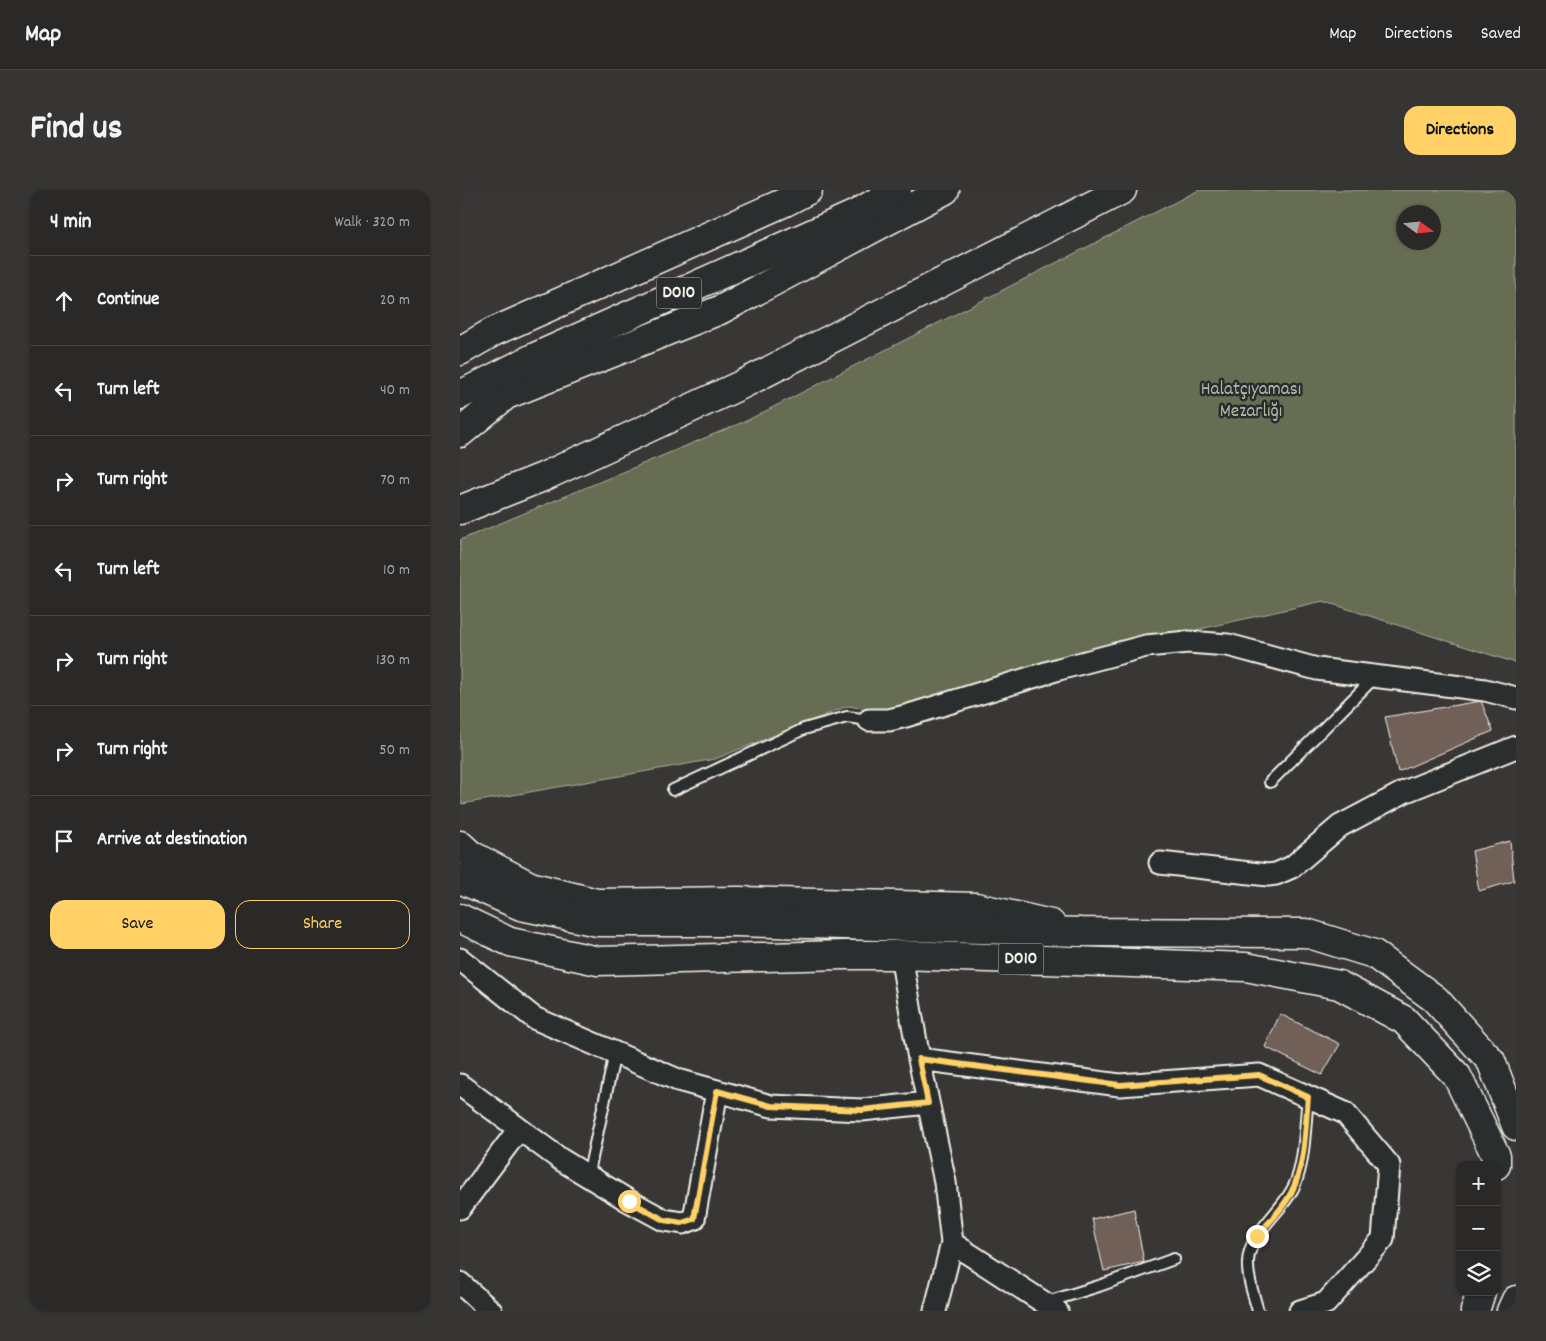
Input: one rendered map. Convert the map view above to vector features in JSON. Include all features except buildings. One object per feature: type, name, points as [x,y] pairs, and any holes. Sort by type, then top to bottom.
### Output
[{"type":"main road","name":"D010","points":[[460,351],[493,332],[808,190]]},
{"type":"main road","name":"D010","points":[[460,395],[533,358],[856,214],[898,190]]},
{"type":"main road","points":[[460,433],[506,395],[720,310],[945,190]]},
{"type":"main road","points":[[460,510],[543,477],[743,384],[1122,190]]},
{"type":"main road","points":[[460,845],[471,855],[530,886],[597,902],[738,901],[976,907],[1082,932]]},
{"type":"main road","name":"D010","points":[[460,879],[521,906],[598,922],[737,922],[1082,932],[1306,933],[1374,954],[1435,999],[1491,1061],[1516,1126]]},
{"type":"main road","name":"D010","points":[[460,918],[510,942],[598,960],[901,955],[1246,967],[1338,985],[1404,1020],[1457,1076],[1496,1156],[1496,1161]]},
{"type":"main road","points":[[1475,1311],[1480,1296]]},
{"type":"main road","points":[[1511,1311],[1516,1300]]},
{"type":"street","points":[[869,720],[889,720],[906,716],[1059,669],[1146,646],[1188,642],[1228,646],[1317,669],[1485,690],[1516,698]]},
{"type":"street","points":[[1160,863],[1268,875],[1276,874],[1300,863],[1340,826],[1404,792],[1516,747]]},
{"type":"street","points":[[901,955],[919,1059],[946,1182],[952,1244],[935,1311]]},
{"type":"street","points":[[460,958],[534,1018],[678,1080],[771,1106],[862,1110],[928,1103]]},
{"type":"street","points":[[919,1059],[1120,1085],[1259,1075],[1345,1113],[1389,1165],[1383,1239],[1326,1303],[1300,1311]]},
{"type":"street","points":[[460,1085],[560,1159],[664,1220],[682,1223],[694,1219],[717,1091]]},
{"type":"street","points":[[460,1208],[519,1129]]},
{"type":"street","points":[[952,1244],[1051,1307]]},
{"type":"street","points":[[460,1283],[491,1311]]},
{"type":"lane","points":[[1270,782],[1376,676]]},
{"type":"lane","points":[[673,790],[804,729],[847,717],[869,720]]},
{"type":"lane","points":[[588,1176],[615,1053]]},
{"type":"lane","points":[[1258,1311],[1248,1272],[1249,1252],[1257,1236],[1283,1206],[1296,1182],[1301,1167],[1308,1097]]},
{"type":"lane","points":[[1051,1307],[1099,1286],[1174,1260]]},
{"type":"green space","name":"Halatçıyaması Mezarlığı","points":[[1199,190],[1516,190],[1516,663],[1323,601],[1069,659],[893,713],[848,706],[715,759],[462,804],[460,799],[460,540],[748,420]]},
{"type":"route","points":[[629,1201],[664,1220],[682,1223],[694,1219],[717,1091],[771,1106],[862,1110],[928,1103],[919,1059],[1120,1085],[1259,1075],[1308,1097],[1301,1167],[1296,1182],[1283,1206],[1257,1236]]}]
